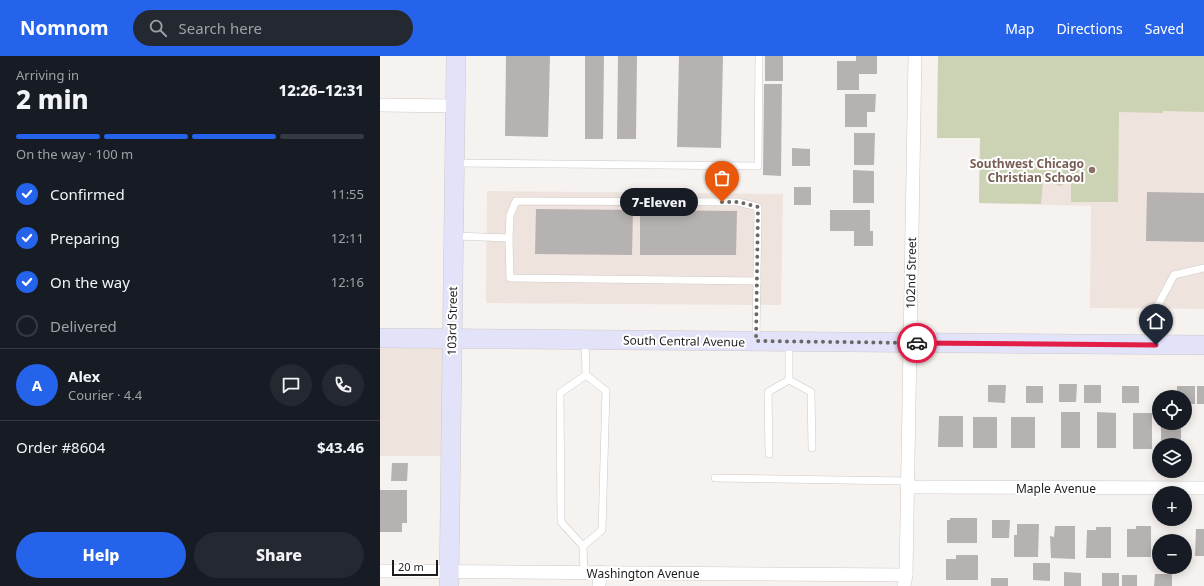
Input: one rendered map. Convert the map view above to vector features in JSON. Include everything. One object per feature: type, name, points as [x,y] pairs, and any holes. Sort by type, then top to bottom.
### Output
[{"type":"street","name":"103rd Street","points":[[449,579],[456,56]]},
{"type":"street","name":"102nd Street","points":[[905,580],[915,56]]},
{"type":"street","points":[[380,105],[456,106]]},
{"type":"street","name":"South Central Avenue","points":[[380,338],[1204,345]]},
{"type":"street","name":"Maple Avenue","points":[[908,484],[1204,488]]},
{"type":"street","name":"Washington Avenue","points":[[380,571],[449,579],[600,572],[905,580]]},
{"type":"street","points":[[599,586],[600,572]]},
{"type":"lane","points":[[455,163],[758,166],[759,56]]},
{"type":"lane","points":[[756,341],[757,281],[758,207],[738,202],[516,200],[510,215],[510,278],[757,281]]},
{"type":"lane","points":[[454,236],[509,238]]},
{"type":"lane","points":[[1156,345],[1158,305],[1174,275],[1204,268]]},
{"type":"lane","points":[[583,546],[602,530],[606,391],[586,375],[585,340]]},
{"type":"lane","points":[[788,342],[789,380]]},
{"type":"lane","points":[[584,572],[583,546],[561,522],[560,393],[586,375]]},
{"type":"lane","points":[[789,380],[811,392],[812,448]]},
{"type":"lane","points":[[769,454],[768,392],[789,380]]},
{"type":"lane","points":[[715,478],[908,484]]},
{"type":"shaded area","name":"Southwest Chicago Christian School","points":[[938,56],[1204,56],[1204,309],[1090,308],[1091,206],[979,203],[980,138],[937,138]]},
{"type":"shaded area","points":[[487,191],[783,194],[781,305],[486,303]]},
{"type":"shaded area","points":[[380,338],[452,339],[451,456],[380,456]]},
{"type":"green space","points":[[938,56],[1204,56],[1204,112],[1119,112],[1118,202],[1071,202],[1071,178],[1061,186],[1043,181],[1041,204],[979,203],[980,138],[937,138]]},
{"type":"building","points":[[506,56],[550,56],[548,137],[505,136]]},
{"type":"building","points":[[585,56],[604,56],[603,139],[585,139]]},
{"type":"building","points":[[618,56],[637,56],[636,139],[617,139]]},
{"type":"building","points":[[679,56],[723,56],[721,148],[677,147]]},
{"type":"building","points":[[765,56],[783,56],[783,81],[765,81]]},
{"type":"building","points":[[856,56],[877,56],[877,74],[859,74],[859,90],[837,90],[837,61],[856,61]]},
{"type":"building","points":[[764,84],[782,84],[781,176],[763,175]]},
{"type":"building","points":[[845,94],[876,94],[875,112],[867,112],[867,127],[845,127]]},
{"type":"building","points":[[854,133],[875,133],[874,165],[854,165]]},
{"type":"building","points":[[792,148],[810,149],[810,166],[792,166]]},
{"type":"building","points":[[853,170],[874,171],[874,203],[853,203]]},
{"type":"building","points":[[794,187],[811,187],[811,205],[794,205]]},
{"type":"building","points":[[1147,192],[1204,193],[1204,242],[1146,241]]},
{"type":"building","points":[[536,209],[633,210],[632,255],[535,254]]},
{"type":"building","points":[[640,210],[737,211],[736,255],[640,255]]},
{"type":"building","points":[[830,210],[870,210],[870,231],[873,231],[873,246],[854,246],[854,231],[830,231]]},
{"type":"building","points":[[1059,384],[1077,384],[1076,402],[1059,402]]},
{"type":"building","points":[[988,385],[1006,385],[1005,403],[988,402]]},
{"type":"building","points":[[1084,385],[1101,385],[1101,403],[1084,403]]},
{"type":"building","points":[[1026,386],[1043,386],[1043,403],[1026,403]]},
{"type":"building","points":[[1122,386],[1139,386],[1139,403],[1122,403]]},
{"type":"building","points":[[1177,386],[1195,386],[1195,404],[1192,404],[1192,390],[1177,390]]},
{"type":"building","points":[[1197,386],[1204,386],[1204,404],[1197,404]]},
{"type":"building","points":[[1061,412],[1080,412],[1080,448],[1061,448]]},
{"type":"building","points":[[1097,412],[1116,413],[1116,448],[1097,448]]},
{"type":"building","points":[[1133,413],[1152,413],[1152,449],[1133,449]]},
{"type":"building","points":[[939,416],[963,416],[963,447],[938,447]]},
{"type":"building","points":[[973,417],[997,417],[997,448],[973,448]]},
{"type":"building","points":[[1011,417],[1035,417],[1035,448],[1011,448]]},
{"type":"building","points":[[1161,430],[1181,430],[1181,438],[1161,438]]},
{"type":"building","points":[[392,463],[408,463],[407,481],[391,481]]},
{"type":"building","points":[[380,490],[407,490],[407,523],[402,523],[402,532],[380,532]]},
{"type":"building","points":[[950,518],[977,518],[977,543],[947,543],[947,520],[950,520]]},
{"type":"building","points":[[992,520],[1010,520],[1009,538],[992,538]]},
{"type":"building","points":[[1017,524],[1039,524],[1038,557],[1014,557],[1014,535],[1017,535]]},
{"type":"building","points":[[1055,526],[1075,526],[1075,559],[1051,558],[1050,536],[1054,537]]},
{"type":"building","points":[[1136,526],[1151,526],[1151,557],[1127,557],[1127,529],[1136,529]]},
{"type":"building","points":[[1096,527],[1111,527],[1111,558],[1086,558],[1087,530],[1096,530]]},
{"type":"building","points":[[1196,529],[1204,529],[1204,556],[1195,556]]},
{"type":"building","points":[[956,555],[978,555],[978,580],[946,580],[946,559],[956,559]]},
{"type":"building","points":[[1033,563],[1050,563],[1050,581],[1033,580]]},
{"type":"building","points":[[1064,572],[1081,573],[1081,586],[1064,586]]},
{"type":"building","points":[[1102,573],[1119,573],[1119,586],[1102,586]]},
{"type":"building","points":[[1155,574],[1172,574],[1172,586],[1154,586]]},
{"type":"building","points":[[1122,575],[1137,575],[1137,586],[1122,586]]},
{"type":"building","points":[[991,578],[1008,578],[1008,586],[991,586]]},
{"type":"way so far","points":[[722,202],[738,202],[758,207],[756,341],[917,343]]},
{"type":"place","name":"Southwest Chicago Christian School","points":[[1092,170]]},
{"type":"place","name":"7-Eleven","points":[[722,202]]},
{"type":"route","points":[[917,343],[1156,345]]}]
